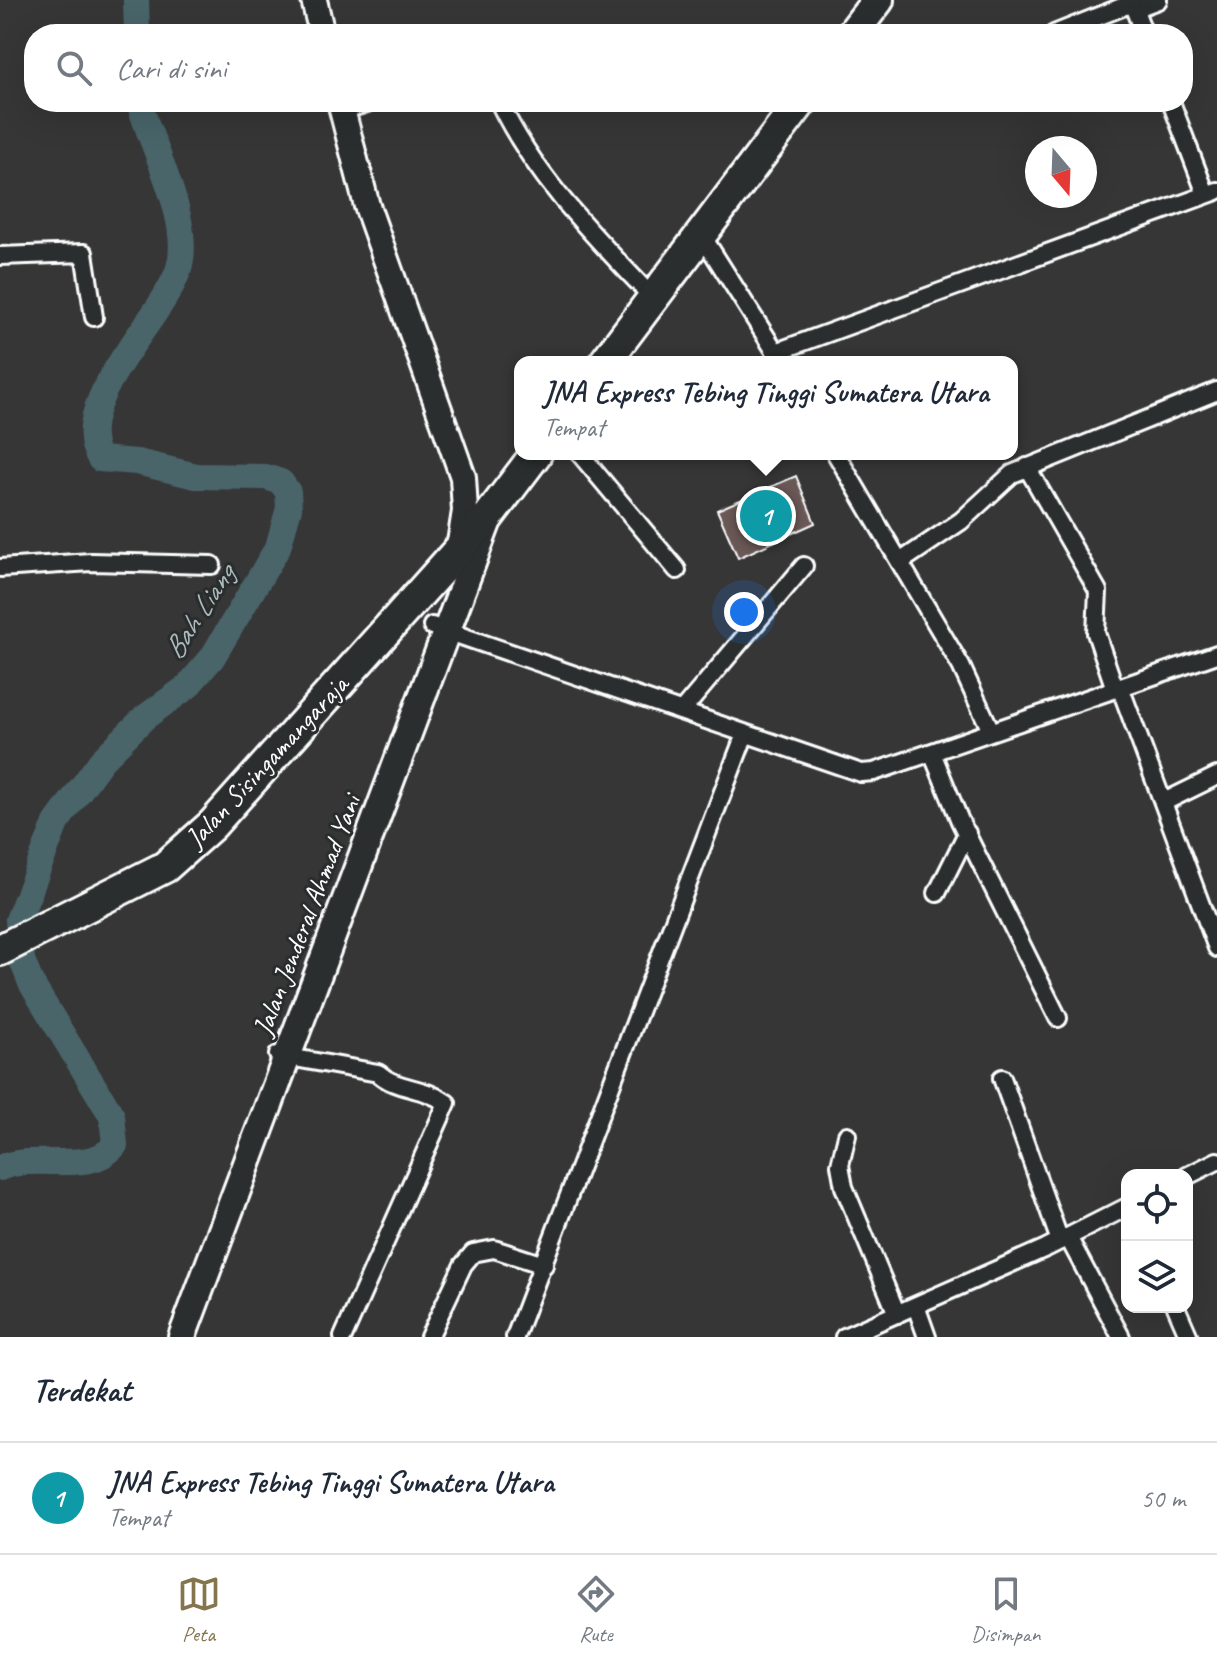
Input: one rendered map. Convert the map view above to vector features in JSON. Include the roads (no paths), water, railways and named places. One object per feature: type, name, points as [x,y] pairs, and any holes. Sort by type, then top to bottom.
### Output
[{"type":"highway","points":[[860,24],[878,0]]},
{"type":"highway","points":[[610,356],[793,112]]},
{"type":"highway","name":"Jalan Sisingamangaraja","points":[[0,950],[165,867],[212,825],[489,516],[531,460]]},
{"type":"main road","name":"Jalan Jenderal Ahmad Yani","points":[[182,1337],[440,628],[489,516]]},
{"type":"main road","name":"Jalan Jenderal Ahmad Yani","points":[[440,628],[459,549]]},
{"type":"main road","name":"Jalan Jenderal Ahmad Yani","points":[[174,1337],[282,1056]]},
{"type":"street","points":[[314,0],[320,24]]},
{"type":"street","points":[[1080,24],[1133,4],[1158,0]]},
{"type":"street","points":[[1133,4],[1140,24]]},
{"type":"street","points":[[343,112],[367,206],[463,477],[465,511],[459,549]]},
{"type":"street","points":[[505,112],[541,174],[570,211],[653,298]]},
{"type":"street","points":[[782,356],[1212,192],[1176,112]]},
{"type":"street","points":[[701,234],[778,356]]},
{"type":"street","points":[[0,256],[84,253],[94,317]]},
{"type":"street","points":[[900,562],[961,521],[1012,474],[1217,391]]},
{"type":"street","points":[[585,460],[677,570]]},
{"type":"street","points":[[840,460],[961,666],[991,731]]},
{"type":"street","points":[[1027,467],[1098,591],[1096,633],[1164,802],[1209,900],[1217,948]]},
{"type":"street","points":[[463,477],[478,492],[489,516]]},
{"type":"street","points":[[0,568],[91,562],[212,565]]},
{"type":"street","points":[[682,711],[804,566]]},
{"type":"street","points":[[440,628],[861,773],[874,772],[932,753],[1217,654]]},
{"type":"street","points":[[515,1337],[745,734]]},
{"type":"street","points":[[932,753],[967,833],[1058,1018]]},
{"type":"street","points":[[1164,802],[1217,776]]},
{"type":"street","points":[[937,893],[967,833]]},
{"type":"street","points":[[282,1056],[378,1073],[389,1084],[421,1088],[447,1103],[343,1337]]},
{"type":"street","points":[[1002,1078],[1064,1239],[1121,1337]]},
{"type":"street","points":[[847,1135],[840,1165],[844,1187],[897,1314]]},
{"type":"street","points":[[1193,1173],[1217,1161]]},
{"type":"street","points":[[844,1337],[1064,1239],[1121,1210]]},
{"type":"street","points":[[429,1337],[463,1265],[473,1253],[494,1249],[544,1265]]},
{"type":"street","points":[[916,1306],[927,1337]]},
{"type":"street","points":[[1179,1313],[1189,1337]]},
{"type":"waterway","name":"Bah Liang","points":[[136,0],[137,24]]},
{"type":"waterway","name":"Bah Liang","points":[[0,1168],[29,1162],[77,1162],[104,1154],[115,1145],[112,1116],[31,983],[22,960],[18,920],[56,823],[101,761],[144,718],[187,687],[212,658],[278,547],[289,508],[288,492],[281,482],[266,477],[196,476],[137,462],[100,459],[93,437],[95,413],[121,362],[170,289],[179,268],[182,250],[176,207],[142,112]]},
{"type":"place","name":"JNA Express Tebing Tinggi Sumatera Utara","points":[[766,516]]}]
